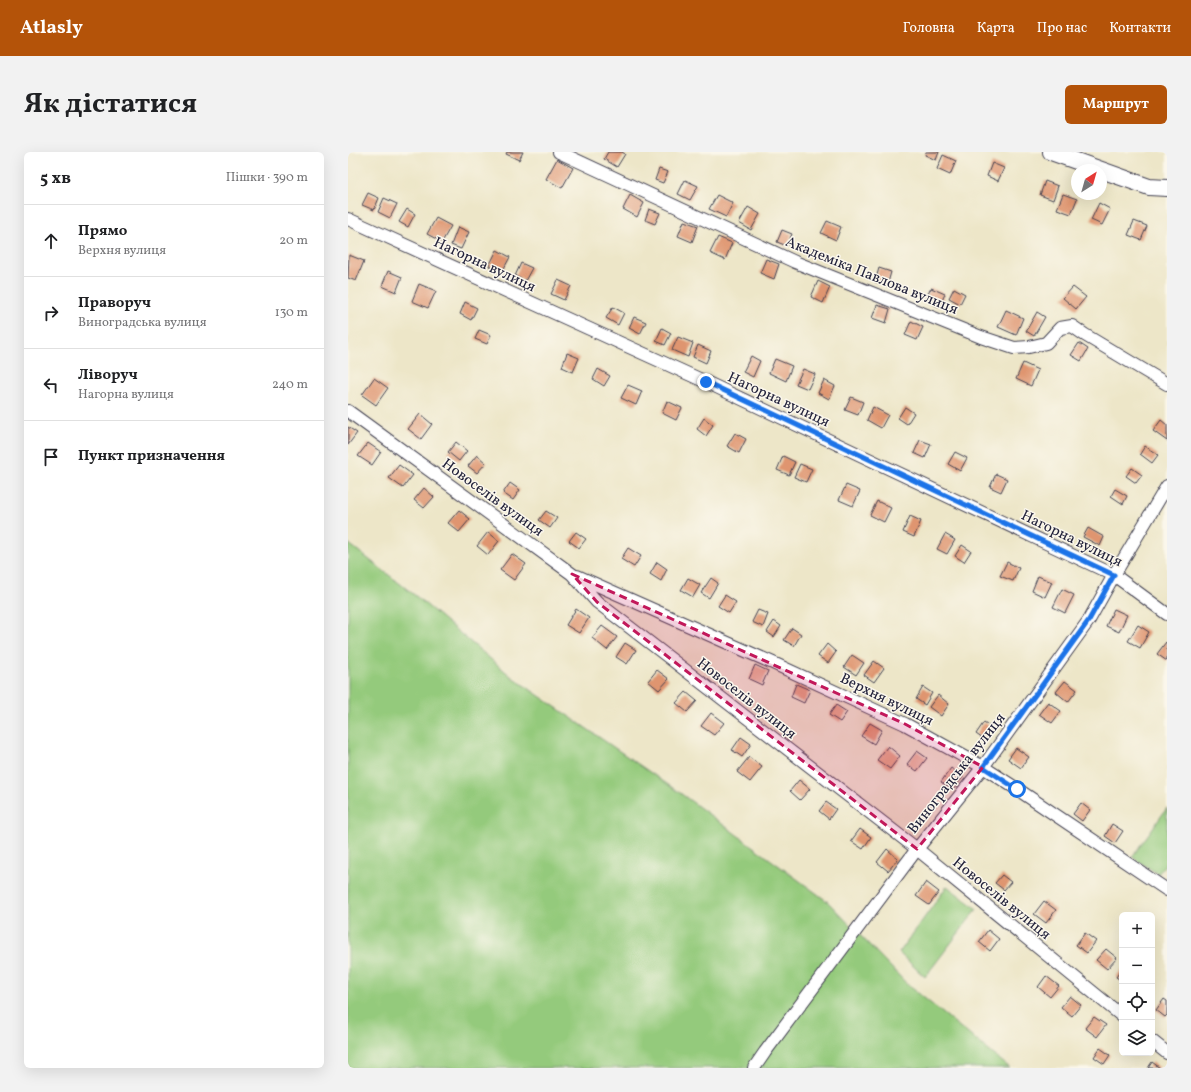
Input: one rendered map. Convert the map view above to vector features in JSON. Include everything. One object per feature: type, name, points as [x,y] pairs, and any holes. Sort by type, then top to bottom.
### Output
[{"type":"main road","points":[[1051,152],[1149,187],[1167,188]]},
{"type":"street","name":"Академіка Павлова вулиця","points":[[559,152],[795,262],[981,337],[1014,348],[1029,347],[1046,343],[1060,328],[1072,326],[1167,384]]},
{"type":"street","name":"Нагорна вулиця","points":[[348,219],[713,386],[1114,575],[1167,614]]},
{"type":"street","name":"Новоселів вулиця","points":[[348,411],[572,574],[597,602],[916,850],[1119,1014]]},
{"type":"street","name":"Виноградська вулиця","points":[[754,1068],[783,1026],[916,850],[983,767],[1089,620],[1167,486]]},
{"type":"street","name":"Верхня вулиця","points":[[572,574],[773,662],[905,724],[983,767],[1167,890]]},
{"type":"street","points":[[1155,1043],[1167,1053]]},
{"type":"highlighted area","points":[[572,574],[905,724],[983,767],[917,849],[597,602]]},
{"type":"green space","points":[[348,543],[417,597],[512,677],[680,793],[827,901],[907,984],[1010,1068],[348,1068]]},
{"type":"green space","points":[[1167,808],[1167,862],[1158,874],[1132,857]]},
{"type":"green space","points":[[947,886],[977,909],[925,977],[899,953]]},
{"type":"building","points":[[507,152],[523,152],[519,160],[506,154]]},
{"type":"building","points":[[608,152],[622,152],[625,154],[617,167],[604,159]]},
{"type":"building","points":[[926,152],[939,152],[936,160],[925,155]]},
{"type":"building","points":[[943,155],[956,161],[950,175],[937,169]]},
{"type":"building","points":[[557,159],[573,168],[562,188],[546,179]]},
{"type":"building","points":[[992,163],[1004,168],[998,181],[987,176]]},
{"type":"building","points":[[659,169],[668,172],[663,183],[655,180]]},
{"type":"building","points":[[685,180],[698,186],[690,200],[678,194]]},
{"type":"building","points":[[1045,181],[1058,186],[1053,200],[1040,195]]},
{"type":"building","points":[[368,193],[379,198],[374,210],[362,205]]},
{"type":"building","points":[[1063,194],[1071,197],[1071,200],[1077,200],[1071,214],[1057,209]]},
{"type":"building","points":[[630,195],[644,203],[637,217],[623,209]]},
{"type":"building","points":[[717,195],[733,203],[726,217],[709,209]]},
{"type":"building","points":[[384,198],[397,204],[390,218],[378,212]]},
{"type":"building","points":[[1099,203],[1110,209],[1102,225],[1091,220]]},
{"type":"building","points":[[748,207],[760,214],[751,230],[739,223]]},
{"type":"building","points":[[407,209],[415,214],[408,227],[399,222]]},
{"type":"building","points":[[649,209],[660,213],[655,224],[645,220]]},
{"type":"building","points":[[436,218],[451,226],[442,242],[427,234]]},
{"type":"building","points":[[684,221],[698,226],[692,242],[678,236]]},
{"type":"building","points":[[827,221],[841,227],[836,240],[821,233]]},
{"type":"building","points":[[1134,221],[1147,226],[1141,240],[1128,235]]},
{"type":"building","points":[[458,227],[469,232],[461,249],[451,245]]},
{"type":"building","points":[[782,230],[792,234],[787,246],[777,242]]},
{"type":"building","points":[[718,237],[732,243],[725,260],[710,253]]},
{"type":"building","points":[[497,250],[510,257],[502,272],[489,266]]},
{"type":"building","points":[[349,255],[364,261],[356,281],[348,278]]},
{"type":"building","points":[[766,259],[779,264],[774,279],[760,273]]},
{"type":"building","points":[[521,263],[532,268],[525,281],[515,276]]},
{"type":"building","points":[[879,268],[891,272],[887,286],[875,282]]},
{"type":"building","points":[[388,271],[402,277],[396,292],[382,286]]},
{"type":"building","points":[[558,280],[571,286],[564,300],[551,294]]},
{"type":"building","points":[[818,281],[830,287],[823,303],[811,297]]},
{"type":"building","points":[[419,284],[436,291],[428,308],[412,301]]},
{"type":"building","points":[[1073,287],[1086,297],[1076,309],[1063,298]]},
{"type":"building","points":[[931,288],[945,294],[939,307],[925,300]]},
{"type":"building","points":[[954,288],[965,294],[960,304],[949,298]]},
{"type":"building","points":[[465,302],[477,308],[471,320],[460,314]]},
{"type":"building","points":[[877,305],[890,309],[886,323],[872,318]]},
{"type":"building","points":[[613,307],[624,313],[618,325],[606,318]]},
{"type":"building","points":[[1006,310],[1023,318],[1016,335],[998,327]]},
{"type":"building","points":[[1037,312],[1045,317],[1034,336],[1026,331]]},
{"type":"building","points":[[634,317],[646,322],[640,334],[629,328]]},
{"type":"building","points":[[911,321],[923,327],[917,340],[905,335]]},
{"type":"building","points":[[662,328],[671,333],[665,345],[656,341]]},
{"type":"building","points":[[479,330],[491,335],[487,344],[475,339]]},
{"type":"building","points":[[678,337],[693,343],[688,357],[672,350]]},
{"type":"building","points":[[1079,343],[1088,349],[1081,361],[1071,355]]},
{"type":"building","points":[[698,345],[711,351],[706,363],[693,357]]},
{"type":"building","points":[[567,353],[579,358],[573,372],[562,367]]},
{"type":"building","points":[[751,356],[760,361],[753,377],[743,372]]},
{"type":"building","points":[[775,359],[792,366],[786,381],[769,373]]},
{"type":"building","points":[[1023,363],[1038,370],[1031,386],[1016,379]]},
{"type":"building","points":[[598,369],[610,376],[604,386],[593,379]]},
{"type":"building","points":[[803,369],[815,374],[808,389],[796,384]]},
{"type":"building","points":[[374,378],[388,388],[376,405],[362,395]]},
{"type":"building","points":[[824,380],[835,386],[829,399],[818,393]]},
{"type":"building","points":[[628,385],[642,391],[636,405],[621,398]]},
{"type":"building","points":[[851,397],[863,402],[858,415],[845,410]]},
{"type":"building","points":[[667,401],[682,408],[676,420],[662,413]]},
{"type":"building","points":[[873,407],[888,415],[881,428],[867,420]]},
{"type":"building","points":[[905,407],[914,413],[907,424],[898,418]]},
{"type":"building","points":[[420,414],[432,424],[421,439],[408,429]]},
{"type":"building","points":[[704,418],[713,425],[706,436],[697,429]]},
{"type":"building","points":[[1161,420],[1167,425],[1167,441],[1153,431]]},
{"type":"building","points":[[348,427],[357,433],[348,445]]},
{"type":"building","points":[[735,433],[746,439],[739,453],[727,446]]},
{"type":"building","points":[[920,440],[931,444],[925,458],[914,453]]},
{"type":"building","points":[[456,442],[467,451],[459,461],[448,452]]},
{"type":"building","points":[[368,443],[381,452],[372,465],[358,456]]},
{"type":"building","points":[[1145,446],[1158,455],[1152,463],[1140,454]]},
{"type":"building","points":[[955,452],[967,458],[960,471],[948,464]]},
{"type":"building","points":[[477,455],[486,463],[477,473],[468,466]]},
{"type":"building","points":[[783,456],[795,462],[789,475],[777,470]]},
{"type":"building","points":[[800,464],[812,469],[806,482],[794,477]]},
{"type":"building","points":[[399,465],[413,475],[403,488],[389,478]]},
{"type":"building","points":[[1132,468],[1142,475],[1136,483],[1126,476]]},
{"type":"building","points":[[996,474],[1007,479],[1001,492],[990,487]]},
{"type":"building","points":[[510,483],[520,490],[513,500],[503,493]]},
{"type":"building","points":[[846,485],[860,491],[853,506],[839,500]]},
{"type":"building","points":[[424,488],[434,497],[424,508],[414,500]]},
{"type":"building","points":[[1115,489],[1127,496],[1123,504],[1111,496]]},
{"type":"building","points":[[877,501],[891,508],[884,522],[870,515]]},
{"type":"building","points":[[459,510],[470,519],[459,532],[448,523]]},
{"type":"building","points":[[546,511],[557,518],[550,528],[539,520]]},
{"type":"building","points":[[910,516],[921,521],[914,537],[903,532]]},
{"type":"building","points":[[1088,528],[1104,537],[1100,546],[1083,537]]},
{"type":"building","points":[[488,532],[499,541],[488,555],[477,546]]},
{"type":"building","points":[[576,532],[586,539],[579,548],[569,541]]},
{"type":"building","points":[[945,534],[955,540],[947,554],[937,549]]},
{"type":"building","points":[[962,545],[971,551],[964,562],[955,556]]},
{"type":"building","points":[[628,548],[641,556],[634,567],[621,559]]},
{"type":"building","points":[[512,554],[526,564],[514,580],[500,570]]},
{"type":"building","points":[[657,562],[667,569],[661,581],[650,574]]},
{"type":"building","points":[[1007,562],[1019,568],[1013,581],[1000,576]]},
{"type":"building","points":[[1038,576],[1052,582],[1045,597],[1032,591]]},
{"type":"building","points":[[688,578],[700,585],[693,597],[681,590]]},
{"type":"building","points":[[711,578],[718,583],[709,598],[701,593]]},
{"type":"building","points":[[1062,589],[1074,595],[1065,613],[1053,607]]},
{"type":"building","points":[[725,595],[736,602],[729,613],[718,606]]},
{"type":"building","points":[[576,609],[589,618],[579,633],[566,625]]},
{"type":"building","points":[[1114,609],[1127,615],[1119,632],[1106,626]]},
{"type":"building","points":[[758,610],[768,614],[763,627],[752,622]]},
{"type":"building","points":[[774,621],[781,626],[774,637],[767,632]]},
{"type":"building","points":[[1138,625],[1149,632],[1140,648],[1128,641]]},
{"type":"building","points":[[602,626],[617,637],[607,650],[592,638]]},
{"type":"building","points":[[792,628],[801,634],[794,646],[784,640]]},
{"type":"building","points":[[1166,642],[1167,643],[1167,661],[1157,654]]},
{"type":"building","points":[[625,643],[636,650],[627,664],[616,657]]},
{"type":"building","points":[[827,644],[836,652],[828,663],[818,656]]},
{"type":"building","points":[[852,655],[864,663],[856,675],[844,667]]},
{"type":"building","points":[[874,661],[884,668],[874,682],[864,675]]},
{"type":"building","points":[[755,665],[768,671],[762,685],[749,679]]},
{"type":"building","points":[[657,670],[669,679],[659,690],[648,681]]},
{"type":"building","points":[[1065,681],[1077,690],[1068,702],[1056,692]]},
{"type":"building","points":[[796,684],[810,690],[804,703],[791,697]]},
{"type":"building","points":[[923,687],[932,693],[925,705],[916,699]]},
{"type":"building","points":[[686,692],[697,701],[687,712],[676,703]]},
{"type":"building","points":[[938,695],[949,704],[941,716],[929,707]]},
{"type":"building","points":[[1048,702],[1061,711],[1052,723],[1039,714]]},
{"type":"building","points":[[836,705],[847,712],[840,722],[829,715]]},
{"type":"building","points":[[711,713],[724,723],[714,735],[701,726]]},
{"type":"building","points":[[984,722],[994,729],[986,741],[976,734]]},
{"type":"building","points":[[870,723],[882,730],[874,744],[861,736]]},
{"type":"building","points":[[741,737],[751,744],[742,757],[732,750]]},
{"type":"building","points":[[888,746],[900,756],[890,769],[877,760]]},
{"type":"building","points":[[1016,748],[1029,757],[1021,768],[1008,759]]},
{"type":"building","points":[[917,751],[927,758],[917,771],[907,764]]},
{"type":"building","points":[[749,757],[762,767],[750,782],[737,772]]},
{"type":"building","points":[[951,768],[963,777],[953,790],[941,782]]},
{"type":"building","points":[[799,780],[810,789],[800,800],[790,791]]},
{"type":"building","points":[[826,802],[836,809],[829,819],[819,811]]},
{"type":"building","points":[[1081,803],[1090,810],[1082,821],[1073,814]]},
{"type":"building","points":[[1112,824],[1123,831],[1115,843],[1105,836]]},
{"type":"building","points":[[860,829],[871,837],[863,849],[851,841]]},
{"type":"building","points":[[887,849],[898,859],[888,871],[877,862]]},
{"type":"building","points":[[1002,875],[1011,882],[1004,890],[995,883]]},
{"type":"building","points":[[926,882],[939,892],[929,905],[916,896]]},
{"type":"building","points":[[1044,901],[1056,910],[1046,923],[1034,914]]},
{"type":"building","points":[[988,930],[999,939],[990,951],[979,942]]},
{"type":"building","points":[[1085,933],[1096,941],[1087,953],[1076,945]]},
{"type":"building","points":[[1106,949],[1117,958],[1107,969],[1096,960]]},
{"type":"building","points":[[1046,976],[1059,986],[1050,997],[1038,987]]},
{"type":"building","points":[[1070,996],[1081,1005],[1072,1016],[1061,1007]]},
{"type":"building","points":[[1164,999],[1167,1001],[1167,1015],[1165,1017],[1156,1010]]},
{"type":"building","points":[[1094,1017],[1106,1025],[1097,1037],[1085,1028]]},
{"type":"building","points":[[1100,1048],[1110,1055],[1104,1064],[1094,1057]]},
{"type":"building","points":[[1152,1062],[1160,1068],[1148,1068]]},
{"type":"route","points":[[706,382],[1114,575],[1089,620],[983,767],[1017,789]]}]
